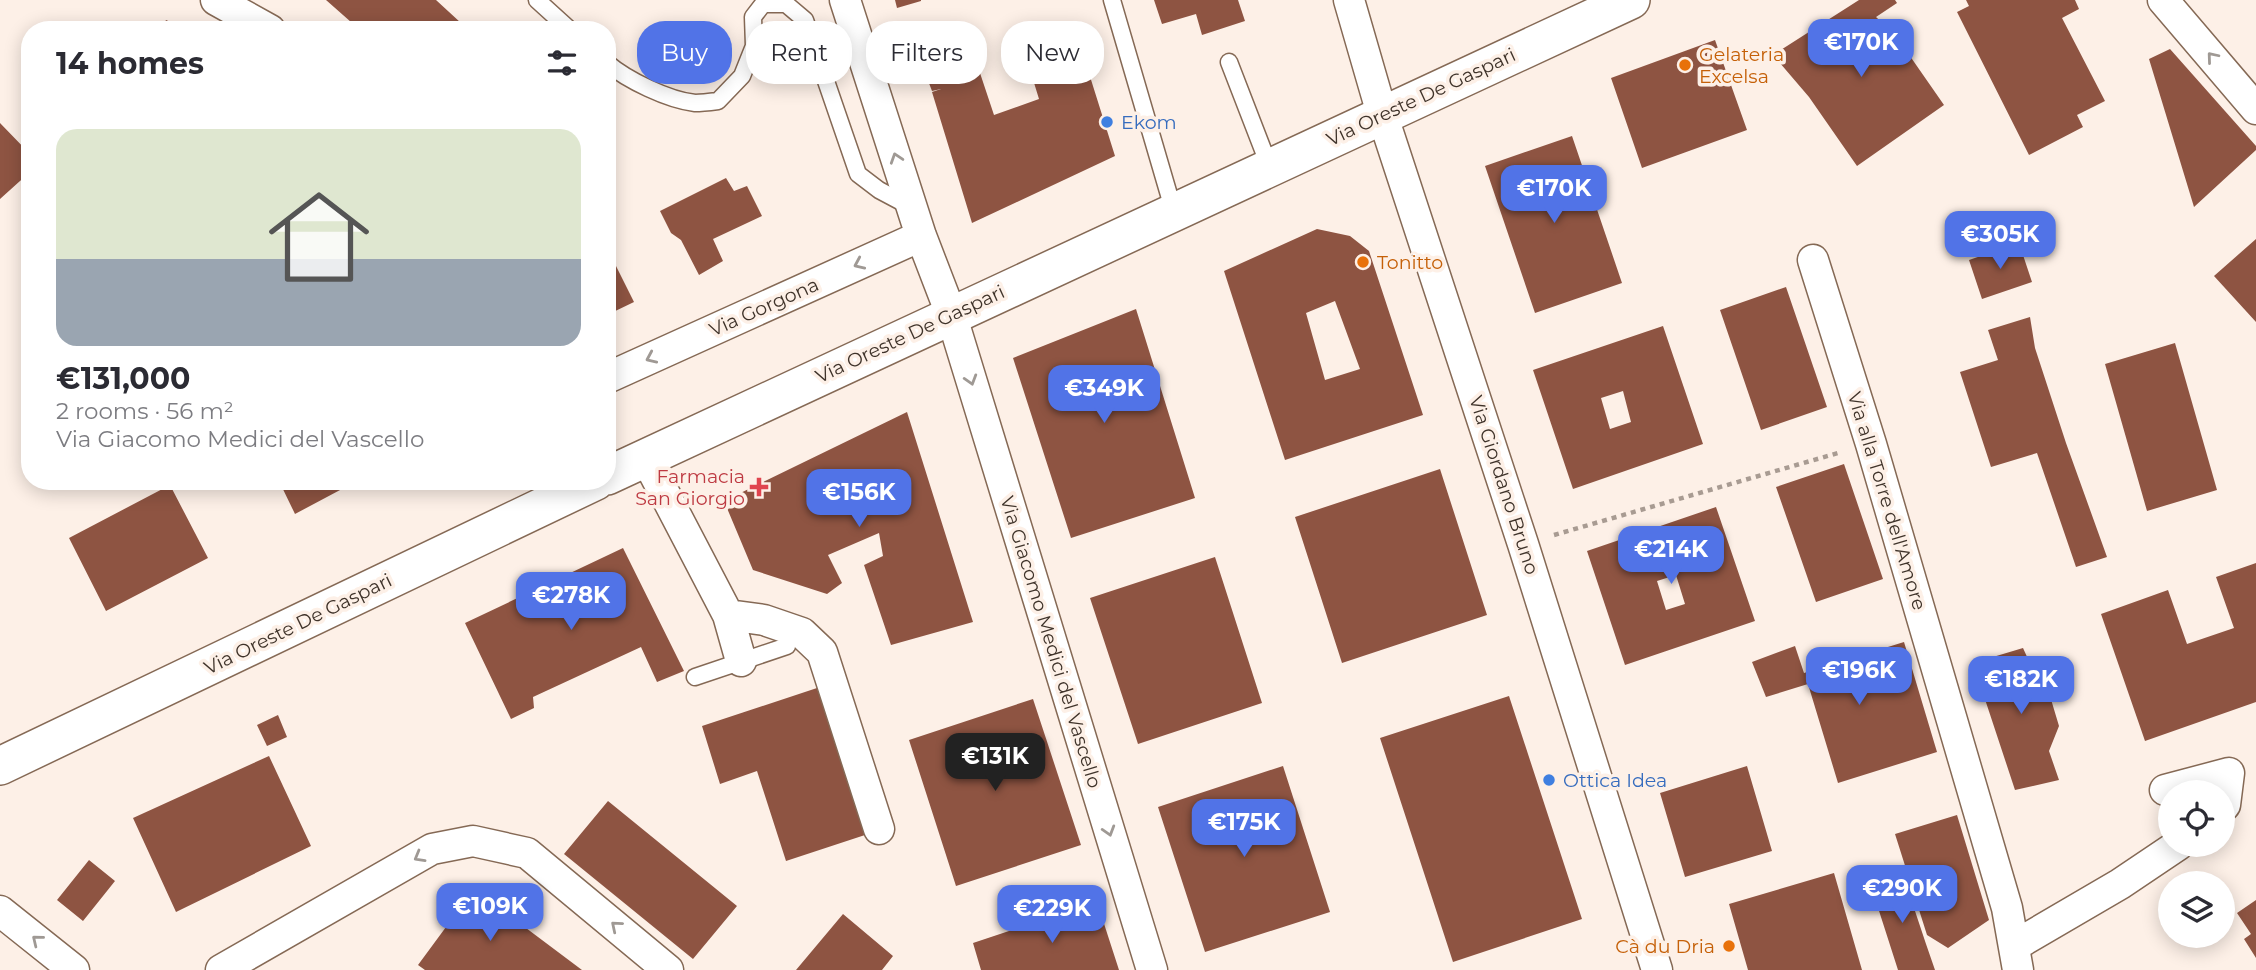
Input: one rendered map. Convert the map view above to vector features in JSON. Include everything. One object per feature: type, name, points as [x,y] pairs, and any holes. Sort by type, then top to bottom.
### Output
[{"type":"street","points":[[216,0],[254,21]]},
{"type":"street","name":"Via Giacomo Medici del Vascello","points":[[845,0],[911,207],[951,314],[1152,970]]},
{"type":"street","name":"Via Giordano Bruno","points":[[1349,0],[1382,114],[1523,544],[1657,970]]},
{"type":"street","name":"Via Oreste De Gaspari","points":[[616,472],[1631,0]]},
{"type":"street","points":[[2163,0],[2256,108]]},
{"type":"street","name":"Via Gorgona","points":[[616,374],[921,236]]},
{"type":"street","name":"Via alla Torre dell'Amore","points":[[1813,260],[1871,444],[2007,908],[2016,958],[2160,857]]},
{"type":"street","points":[[646,458],[728,615],[741,661]]},
{"type":"street","name":"Via Oreste De Gaspari","points":[[0,766],[577,490]]},
{"type":"street","points":[[728,615],[764,620],[802,633],[822,652],[879,828]]},
{"type":"street","points":[[2205,780],[2229,774],[2228,780]]},
{"type":"street","points":[[221,970],[432,849],[473,841],[527,853],[668,970]]},
{"type":"street","points":[[0,911],[74,970]]},
{"type":"lane","points":[[537,0],[560,21]]},
{"type":"lane","points":[[1112,0],[1174,212]]},
{"type":"lane","points":[[616,71],[661,94],[695,103],[718,101],[742,76],[754,47],[753,17],[763,4],[786,4],[805,20],[858,174],[878,190],[911,207]]},
{"type":"lane","points":[[1229,62],[1270,168]]},
{"type":"lane","points":[[695,677],[788,646]]},
{"type":"path","points":[[1523,544],[1871,444]]},
{"type":"building","points":[[326,0],[436,0],[459,21],[350,21]]},
{"type":"building","points":[[895,0],[921,0],[921,1],[897,8]]},
{"type":"building","points":[[1154,0],[1238,0],[1245,21],[1202,35],[1196,14],[1162,24]]},
{"type":"building","points":[[1859,0],[1895,0],[1897,3],[1876,17],[1896,36],[1944,105],[1857,166],[1809,97],[1773,55]]},
{"type":"building","points":[[1966,0],[2075,0],[2079,9],[2062,18],[2105,101],[2077,115],[2083,127],[2029,155],[1957,12],[1969,6]]},
{"type":"building","points":[[1715,40],[1747,130],[1642,168],[1611,78]]},
{"type":"building","points":[[2170,49],[2256,146],[2256,150],[2194,207],[2149,59]]},
{"type":"building","points":[[929,84],[984,84],[994,115],[1039,99],[1034,84],[1092,84],[1115,156],[972,223],[932,92],[941,89],[932,91]]},
{"type":"building","points":[[0,123],[21,145],[21,180],[0,199]]},
{"type":"building","points":[[1572,136],[1622,283],[1535,313],[1485,166]]},
{"type":"building","points":[[726,178],[734,191],[747,186],[762,216],[713,239],[723,261],[699,275],[681,240],[671,233],[660,211]]},
{"type":"building","points":[[1317,229],[1350,236],[1369,251],[1423,415],[1285,460],[1224,271]],"holes":[[[1335,301],[1360,369],[1325,380],[1306,313]]]},
{"type":"building","points":[[2256,239],[2256,322],[2214,276]]},
{"type":"building","points":[[2019,243],[2032,282],[1982,299],[1969,260]]},
{"type":"building","points":[[616,266],[634,302],[616,311]]},
{"type":"building","points":[[1786,287],[1827,407],[1761,430],[1720,310]]},
{"type":"building","points":[[1136,309],[1195,498],[1071,538],[1013,358]]},
{"type":"building","points":[[2030,317],[2035,348],[2107,557],[2076,567],[2037,453],[1991,467],[1960,372],[1998,360],[1988,330]]},
{"type":"building","points":[[1663,326],[1703,444],[1573,489],[1533,370]],"holes":[[[1623,391],[1631,422],[1610,429],[1601,398]]]},
{"type":"building","points":[[2175,343],[2217,490],[2147,511],[2105,364]]},
{"type":"building","points":[[907,412],[973,622],[891,645],[864,565],[883,556],[879,533],[828,555],[842,583],[827,594],[753,570],[724,501]]},
{"type":"building","points":[[1844,464],[1883,579],[1816,602],[1776,487]]},
{"type":"building","points":[[1440,469],[1487,615],[1342,663],[1295,517]]},
{"type":"building","points":[[160,490],[173,490],[208,558],[106,611],[69,538]]},
{"type":"building","points":[[283,490],[340,490],[295,514]]},
{"type":"building","points":[[1716,507],[1755,621],[1625,665],[1587,551]],"holes":[[[1676,575],[1685,604],[1666,610],[1657,581]]]},
{"type":"building","points":[[623,548],[684,671],[657,682],[641,647],[533,697],[534,708],[511,719],[465,623]]},
{"type":"building","points":[[1215,557],[1262,703],[1138,744],[1090,598]]},
{"type":"building","points":[[2256,563],[2256,702],[2145,741],[2101,614],[2168,590],[2187,644],[2234,628],[2216,577]]},
{"type":"building","points":[[1904,642],[1937,752],[1838,783],[1808,684],[1766,697],[1752,662],[1795,646],[1804,673]]},
{"type":"building","points":[[2023,648],[2033,670],[2041,666],[2059,726],[2049,751],[2059,780],[2015,790],[1973,663]]},
{"type":"building","points":[[817,688],[865,835],[786,861],[757,771],[720,784],[702,726]]},
{"type":"building","points":[[1509,696],[1582,919],[1453,962],[1380,738]]},
{"type":"building","points":[[1033,699],[1081,845],[956,886],[909,740]]},
{"type":"building","points":[[278,715],[287,737],[267,746],[257,725]]},
{"type":"building","points":[[269,756],[311,846],[176,912],[133,818]]},
{"type":"building","points":[[1283,766],[1330,912],[1205,952],[1158,807]]},
{"type":"building","points":[[1747,766],[1772,851],[1685,877],[1660,793]]},
{"type":"building","points":[[608,801],[737,906],[693,959],[564,854]]},
{"type":"building","points":[[1957,815],[1989,920],[1948,948],[1927,935],[1895,834]]},
{"type":"building","points":[[89,860],[115,881],[83,921],[57,900]]},
{"type":"building","points":[[1902,872],[1935,970],[1898,970],[1872,889]]},
{"type":"building","points":[[1834,873],[1862,970],[1748,970],[1729,904]]},
{"type":"building","points":[[474,889],[582,970],[425,970],[418,965]]},
{"type":"building","points":[[2256,900],[2256,958],[2244,939],[2251,934],[2237,913]]},
{"type":"building","points":[[1097,902],[1119,970],[981,970],[973,943]]},
{"type":"building","points":[[843,914],[893,956],[882,970],[796,970]]},
{"type":"place","name":"Gelateria Excelsa","points":[[1685,65]]},
{"type":"place","name":"Ekom","points":[[1107,122]]},
{"type":"place","name":"Tonitto","points":[[1363,262]]},
{"type":"place","name":"Farmacia San Giorgio","points":[[759,487]]},
{"type":"place","name":"Ottica Idea","points":[[1549,780]]},
{"type":"place","name":"Cà du Dria","points":[[1729,946]]}]
